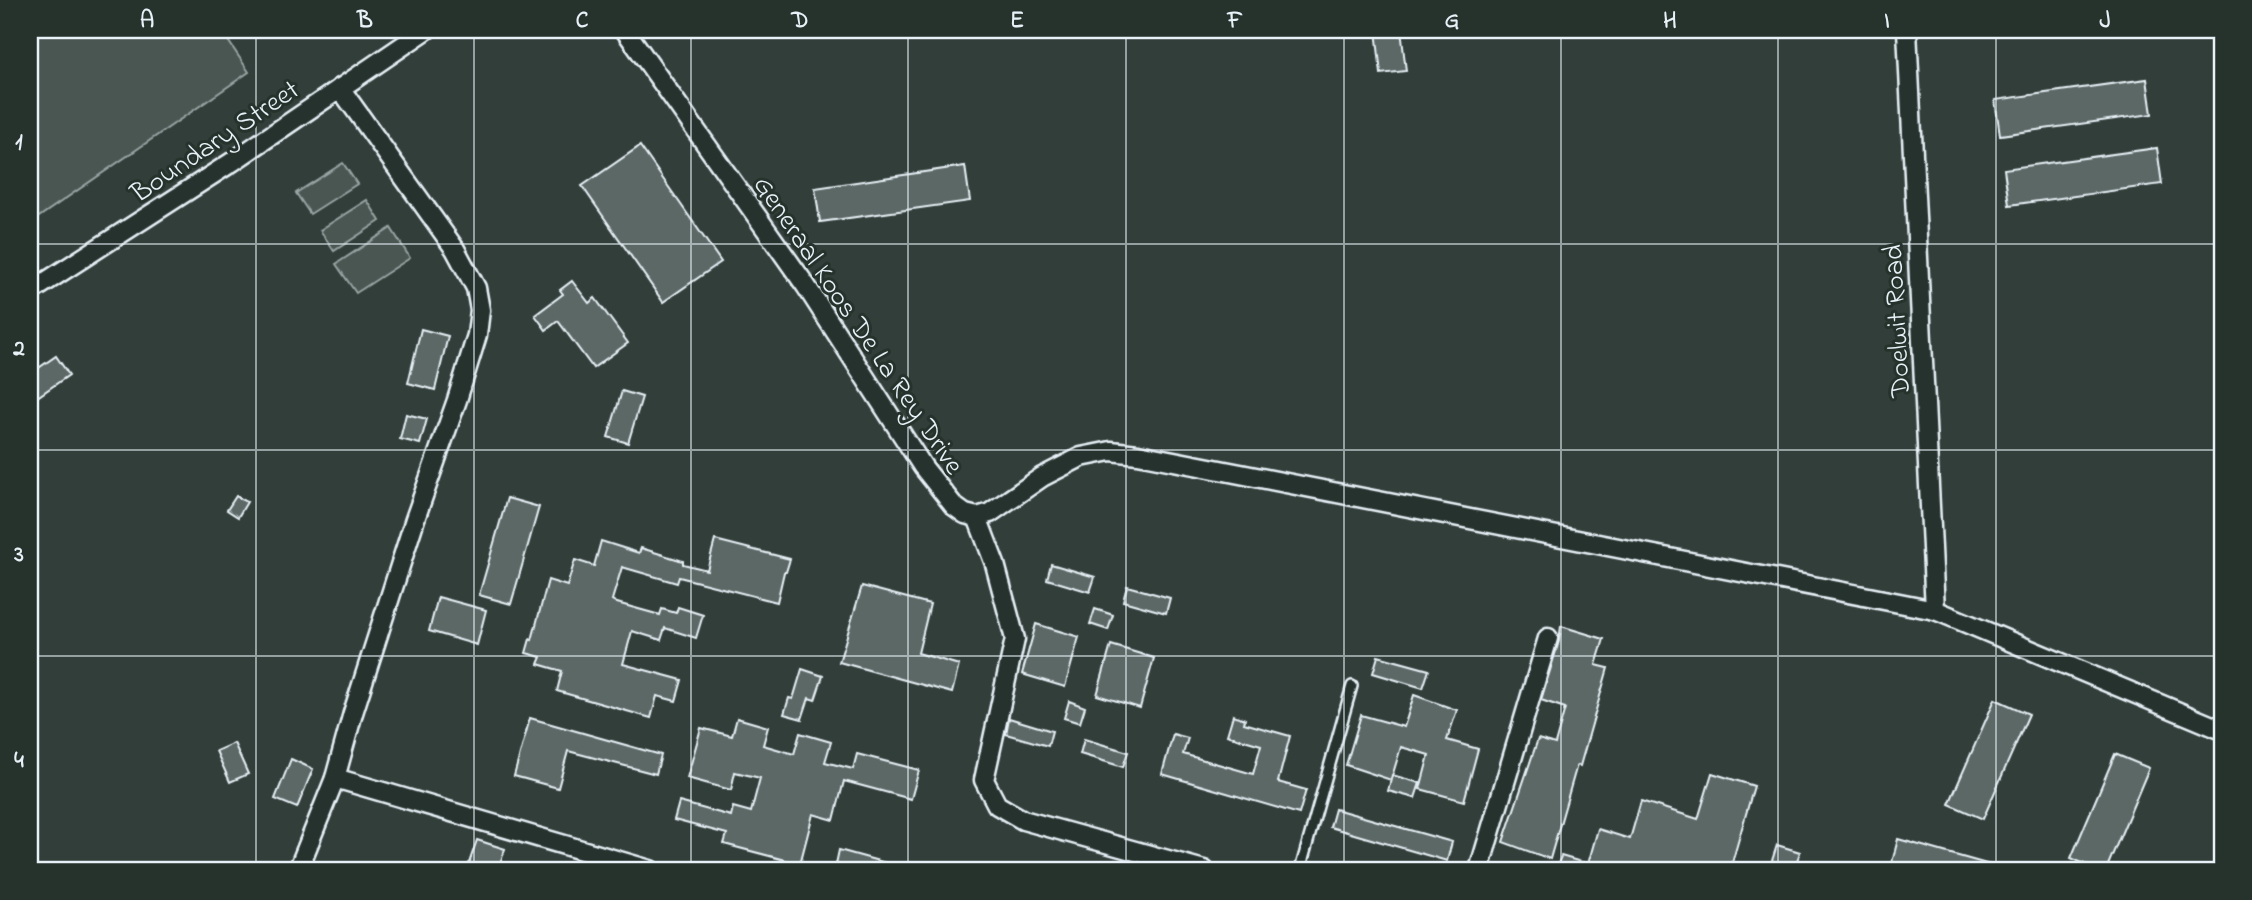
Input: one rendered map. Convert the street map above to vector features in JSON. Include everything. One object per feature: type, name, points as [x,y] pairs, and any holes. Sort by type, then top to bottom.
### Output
[{"type":"street","name":"Boundary Street","points":[[30,292],[232,162],[426,30]]},
{"type":"street","name":"Generaal Koos De La Rey Drive","points":[[625,30],[806,286],[923,467],[954,506],[965,514],[977,517]]},
{"type":"street","name":"Doelwit Road","points":[[1907,30],[1935,610]]},
{"type":"street","points":[[298,870],[335,778],[415,519],[457,400],[477,335],[480,310],[476,288],[455,249],[340,88]]},
{"type":"street","points":[[1204,870],[1023,820],[997,805],[984,780],[1015,639],[995,564],[977,517],[990,513],[1042,477],[1081,457],[1111,452],[1138,454],[1935,610],[2222,730]]},
{"type":"street","points":[[1479,870],[1548,638]]},
{"type":"street","points":[[335,778],[650,870]]},
{"type":"lane","points":[[1300,870],[1352,686]]},
{"type":"shaded area","points":[[30,30],[221,30],[249,72],[30,223]]},
{"type":"shaded area","points":[[343,163],[357,184],[310,214],[296,193]]},
{"type":"shaded area","points":[[367,200],[380,221],[334,251],[320,230]]},
{"type":"shaded area","points":[[391,228],[410,258],[356,293],[336,264]]},
{"type":"building","points":[[1376,30],[1401,30],[1406,71],[1381,74]]},
{"type":"building","points":[[2147,79],[2152,114],[2000,135],[1995,100]]},
{"type":"building","points":[[640,146],[721,262],[663,302],[582,186]]},
{"type":"building","points":[[2157,148],[2162,184],[2009,205],[2004,169]]},
{"type":"building","points":[[965,166],[970,201],[820,222],[815,188]]},
{"type":"building","points":[[572,281],[589,303],[595,298],[628,343],[593,368],[558,321],[546,330],[535,315],[563,294],[560,290]]},
{"type":"building","points":[[421,329],[448,336],[435,390],[408,383]]},
{"type":"building","points":[[56,356],[69,375],[30,402],[30,374]]},
{"type":"building","points":[[622,391],[642,397],[628,443],[608,437]]},
{"type":"building","points":[[406,414],[427,419],[420,444],[400,439]]},
{"type":"building","points":[[236,496],[247,502],[238,517],[227,510]]},
{"type":"building","points":[[507,498],[539,507],[511,604],[479,595]]},
{"type":"building","points":[[715,540],[790,559],[777,602],[679,577],[677,583],[622,567],[612,600],[617,603],[660,615],[662,609],[676,613],[678,607],[703,615],[696,638],[665,628],[661,640],[632,631],[623,664],[682,680],[676,701],[657,696],[651,718],[557,691],[562,671],[538,664],[541,657],[526,653],[548,580],[567,586],[575,560],[594,566],[601,541],[639,553],[641,548],[707,570]]},
{"type":"building","points":[[1051,564],[1095,577],[1090,592],[1047,579]]},
{"type":"building","points":[[862,586],[930,604],[918,653],[959,665],[952,693],[839,662]]},
{"type":"building","points":[[1127,586],[1170,598],[1166,613],[1123,601]]},
{"type":"building","points":[[438,597],[486,610],[477,645],[429,631]]},
{"type":"building","points":[[1095,609],[1113,615],[1108,630],[1090,624]]},
{"type":"building","points":[[1036,624],[1079,637],[1065,687],[1022,674]]},
{"type":"building","points":[[1561,626],[1604,639],[1596,665],[1608,668],[1550,859],[1503,842],[1538,739],[1555,744],[1565,708],[1541,700]]},
{"type":"building","points":[[1111,645],[1154,658],[1140,708],[1097,695]]},
{"type":"building","points":[[1378,656],[1429,670],[1423,688],[1373,673]]},
{"type":"building","points":[[802,669],[823,676],[815,700],[809,698],[802,719],[784,714],[789,698],[793,699]]},
{"type":"building","points":[[1414,695],[1457,710],[1447,740],[1478,749],[1464,801],[1420,789],[1429,755],[1401,747],[1391,780],[1346,765],[1361,715],[1404,727]]},
{"type":"building","points":[[1995,699],[2029,714],[1983,819],[1949,804]]},
{"type":"building","points":[[1069,701],[1085,707],[1080,723],[1064,718]]},
{"type":"building","points":[[1233,715],[1245,719],[1244,723],[1290,736],[1278,782],[1306,790],[1299,814],[1162,774],[1173,734],[1188,738],[1183,754],[1253,774],[1261,745],[1227,735]]},
{"type":"building","points":[[530,718],[661,755],[656,774],[568,751],[558,788],[514,776]]},
{"type":"building","points":[[737,718],[768,727],[763,745],[794,754],[800,733],[831,742],[825,762],[853,769],[857,754],[919,770],[911,799],[844,781],[834,820],[813,814],[800,864],[724,844],[727,834],[674,820],[679,802],[731,816],[733,807],[751,812],[760,778],[735,772],[731,790],[687,778],[701,728],[732,736]]},
{"type":"building","points":[[1009,718],[1052,731],[1048,746],[1006,734]]},
{"type":"building","points":[[1084,739],[1128,752],[1123,767],[1080,754]]},
{"type":"building","points":[[234,743],[248,774],[230,782],[216,751]]},
{"type":"building","points":[[2115,754],[2149,768],[2106,870],[2098,870],[2071,858]]},
{"type":"building","points":[[291,759],[313,769],[297,808],[275,799]]},
{"type":"building","points":[[1712,773],[1754,786],[1730,870],[1556,870],[1561,856],[1588,864],[1598,829],[1630,839],[1641,801],[1698,819]]},
{"type":"building","points":[[1392,775],[1420,783],[1415,798],[1388,791]]},
{"type":"building","points":[[1335,809],[1452,842],[1447,861],[1330,827]]},
{"type":"building","points":[[1898,839],[1994,866],[1994,870],[1890,870]]},
{"type":"building","points":[[477,840],[505,849],[498,870],[469,863]]},
{"type":"building","points":[[1777,845],[1800,852],[1794,870],[1769,870]]},
{"type":"building","points":[[839,850],[897,866],[897,870],[858,870],[836,864]]}]
